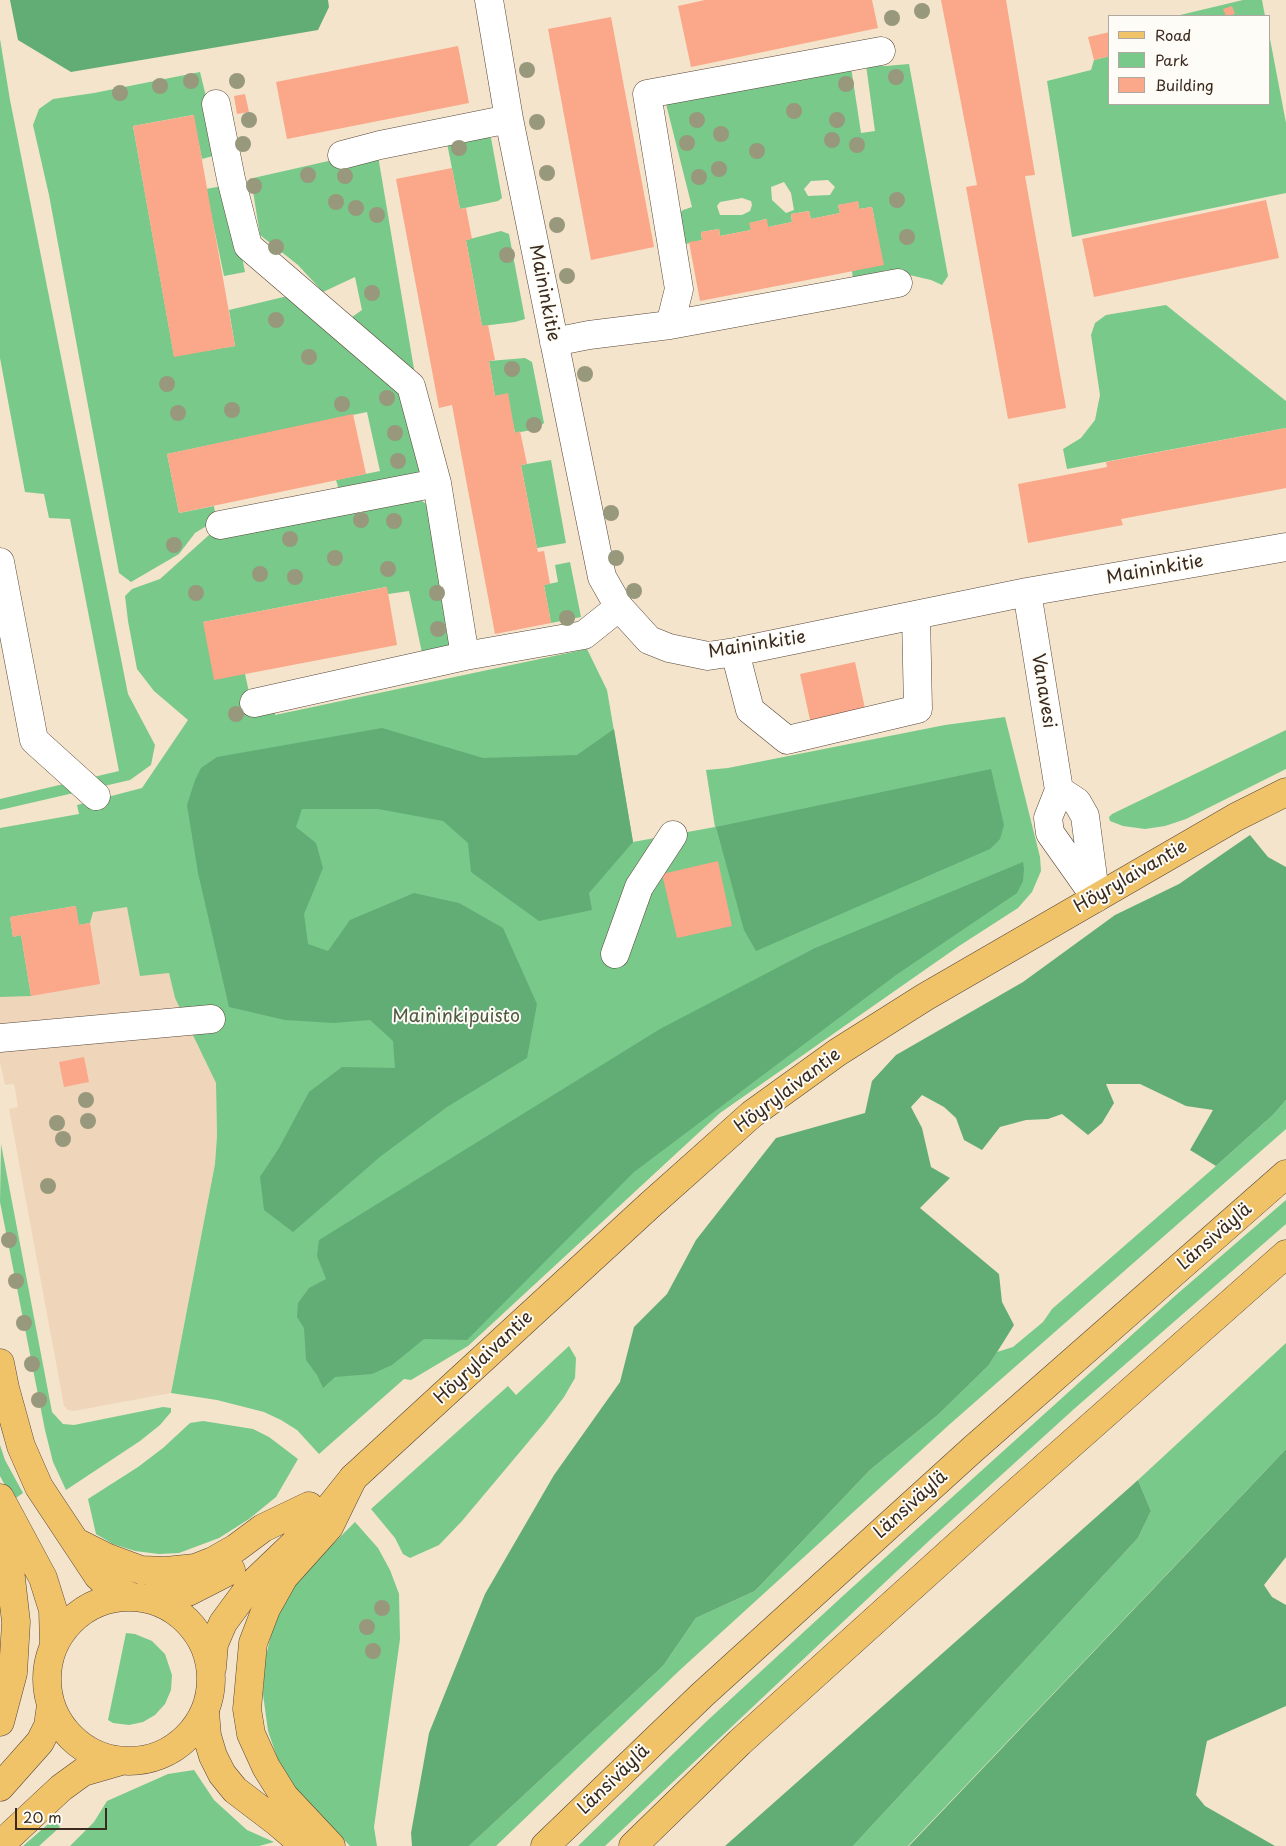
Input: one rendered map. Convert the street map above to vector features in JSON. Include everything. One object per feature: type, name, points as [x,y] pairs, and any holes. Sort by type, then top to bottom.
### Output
[{"type":"main road","name":"Höyrylaivantie","points":[[212,1668],[214,1644],[223,1623],[251,1585],[320,1518],[354,1478],[650,1205],[752,1114],[838,1052],[925,997],[1236,817],[1286,792]]},
{"type":"main road","name":"Länsiväylä","points":[[545,1846],[702,1694],[760,1641],[973,1449],[1286,1174]]},
{"type":"main road","points":[[633,1846],[740,1742],[1018,1491],[1286,1254]]},
{"type":"main road","points":[[0,1363],[21,1446],[39,1487],[98,1576],[110,1587],[167,1605],[184,1616],[197,1631],[207,1649],[212,1668],[211,1690],[205,1712],[191,1734],[171,1750],[147,1760],[121,1761],[83,1772],[61,1788],[0,1844]]},
{"type":"main road","name":"Höyrylaivantie","points":[[139,1597],[188,1592],[236,1568],[309,1506],[354,1478]]},
{"type":"main road","points":[[330,1846],[284,1796],[266,1767],[251,1734],[247,1709],[253,1643],[266,1610],[284,1577],[329,1527],[354,1478]]},
{"type":"main road","points":[[0,1498],[42,1578],[53,1610],[54,1644]]},
{"type":"main road","points":[[76,1542],[106,1557],[141,1570],[166,1572],[195,1568],[213,1561],[236,1548],[263,1528],[309,1506]]},
{"type":"main road","points":[[0,1540],[9,1561],[16,1622],[13,1673],[0,1722]]},
{"type":"main road","points":[[121,1761],[98,1756],[78,1743],[61,1726],[51,1706],[46,1685],[48,1664],[54,1644],[67,1624],[85,1609],[106,1599],[139,1597]]},
{"type":"main road","points":[[0,1786],[40,1742],[48,1726],[51,1706]]},
{"type":"main road","points":[[205,1712],[207,1736],[213,1756],[222,1774],[235,1790],[305,1846]]},
{"type":"street","name":"Maininkitie","points":[[489,0],[509,119],[602,577],[619,607],[649,640],[668,648],[708,656],[1027,592],[1286,547]]},
{"type":"street","points":[[670,325],[679,289],[647,94],[881,51]]},
{"type":"street","points":[[216,104],[231,179],[248,246],[412,386],[437,483],[465,656]]},
{"type":"street","points":[[342,155],[380,145],[509,119]]},
{"type":"street","points":[[554,342],[589,335],[670,325],[898,283]]},
{"type":"street","points":[[220,525],[437,483]]},
{"type":"street","points":[[0,562],[34,740],[96,796]]},
{"type":"street","name":"Vanavesi","points":[[1027,592],[1059,790]]},
{"type":"street","points":[[254,702],[465,656],[584,635],[619,607]]},
{"type":"street","points":[[735,652],[750,710],[787,740],[918,709],[916,615]]},
{"type":"street","points":[[1059,790],[1077,802],[1085,816],[1096,898],[1050,833],[1048,818],[1059,790]]},
{"type":"street","points":[[615,954],[639,887],[673,835]]},
{"type":"street","points":[[0,1038],[211,1019]]},
{"type":"shaded area","points":[[130,806],[175,998],[216,1083],[217,1136],[215,1164],[171,1393],[74,1411],[68,1410],[64,1406],[9,1109],[18,1107],[14,1084],[5,1085],[0,1062],[0,828]]},
{"type":"green space","points":[[10,0],[328,0],[329,7],[318,30],[71,72],[18,40]]},
{"type":"green space","points":[[1243,0],[1262,0],[1265,15],[1180,15]]},
{"type":"green space","points":[[0,39],[10,100],[128,694],[155,745],[151,765],[130,780],[0,810],[0,799],[119,771],[70,519],[49,518],[44,494],[25,492],[0,358]]},
{"type":"green space","points":[[1271,44],[1286,123],[1286,193],[1072,237],[1047,81],[1091,70],[1094,60],[1108,56],[1108,105],[1271,105]]},
{"type":"green space","points":[[909,64],[948,276],[942,285],[931,280],[888,270],[853,278],[852,271],[883,264],[872,207],[859,209],[858,202],[838,205],[840,213],[811,219],[809,211],[791,214],[792,222],[768,227],[766,219],[750,223],[751,230],[720,236],[719,229],[701,232],[702,240],[682,245],[678,214],[692,207],[666,104],[851,67],[861,133],[875,131],[866,65]],"holes":[[[828,180],[835,187],[830,195],[808,196],[804,189],[811,181]],[[784,182],[791,193],[794,210],[786,213],[772,200],[771,187]],[[742,198],[751,201],[752,205],[750,211],[742,215],[720,215],[717,206],[720,202]]]},
{"type":"green space","points":[[200,72],[220,154],[202,159],[193,115],[133,126],[174,356],[235,346],[229,310],[292,295],[398,387],[421,472],[341,496],[336,480],[380,471],[367,412],[167,454],[179,513],[214,506],[216,520],[195,533],[179,554],[131,582],[119,573],[49,195],[33,125],[39,109],[53,99],[94,93]]},
{"type":"green space","points":[[480,134],[491,138],[502,198],[498,201],[460,209],[446,138]]},
{"type":"green space","points":[[377,150],[414,369],[409,381],[345,322],[362,310],[355,277],[323,292],[298,265],[260,235],[253,191],[249,179]]},
{"type":"green space","points":[[228,185],[245,272],[224,276],[206,189]]},
{"type":"green space","points":[[501,231],[509,234],[525,319],[482,326],[466,240]]},
{"type":"green space","points":[[1166,305],[1286,401],[1286,428],[1067,469],[1063,449],[1081,438],[1095,420],[1100,395],[1091,335],[1095,323],[1106,315]]},
{"type":"green space","points":[[525,358],[532,362],[544,423],[537,429],[515,433],[507,394],[495,396],[489,361]]},
{"type":"green space","points":[[551,460],[566,543],[537,548],[521,465]]},
{"type":"green space","name":"Maininkipuisto","points":[[417,498],[433,508],[454,645],[422,653],[409,591],[388,594],[386,587],[203,622],[245,674],[252,706],[277,700],[275,715],[587,649],[607,690],[633,842],[715,827],[706,770],[728,768],[945,725],[1005,717],[1040,857],[1041,871],[1032,892],[1018,908],[959,946],[720,1113],[468,1346],[411,1380],[404,1379],[319,1454],[297,1430],[264,1412],[217,1400],[171,1393],[215,1164],[217,1136],[216,1083],[175,998],[169,973],[140,976],[127,907],[93,912],[90,923],[79,925],[75,906],[10,917],[13,937],[21,935],[31,996],[0,997],[0,828],[79,814],[77,805],[142,788],[188,720],[154,691],[137,669],[125,596],[132,589],[160,579],[209,535]]},
{"type":"green space","points":[[570,562],[581,617],[551,623],[544,585],[558,582],[555,565]]},
{"type":"green space","points":[[382,728],[483,758],[577,755],[614,729],[633,842],[589,893],[592,910],[539,921],[471,872],[468,843],[443,821],[378,809],[302,809],[296,827],[316,843],[323,868],[304,914],[308,944],[328,951],[350,920],[414,893],[459,903],[503,928],[537,1004],[527,1058],[447,1107],[381,1156],[293,1232],[264,1210],[260,1177],[279,1148],[309,1092],[342,1067],[395,1068],[393,1041],[370,1020],[334,1023],[285,1020],[229,1007],[198,873],[187,805],[201,768],[217,757]]},
{"type":"green space","points":[[1286,730],[1286,769],[1186,819],[1165,826],[1145,829],[1123,826],[1110,821],[1109,817],[1112,814]]},
{"type":"green space","points":[[991,769],[1004,825],[1000,839],[990,849],[756,951],[744,930],[716,827]]},
{"type":"green space","points":[[1250,835],[1268,857],[1286,867],[1286,1100],[1274,1114],[1216,1166],[1190,1150],[1213,1110],[1186,1106],[1140,1084],[1106,1084],[1114,1103],[1102,1123],[1088,1135],[1062,1114],[1048,1119],[1026,1120],[1000,1127],[982,1150],[964,1140],[956,1118],[944,1107],[922,1095],[911,1107],[922,1128],[931,1167],[950,1178],[920,1208],[999,1274],[1002,1302],[1014,1325],[989,1365],[939,1414],[870,1470],[755,1591],[696,1618],[663,1666],[469,1846],[412,1846],[411,1833],[429,1733],[485,1594],[554,1475],[620,1382],[634,1327],[667,1294],[696,1240],[776,1138],[865,1113],[872,1081],[896,1055],[1023,982],[1115,915],[1179,884]]},
{"type":"green space","points":[[1023,862],[1023,881],[1017,893],[896,975],[634,1172],[467,1340],[424,1339],[392,1365],[372,1374],[335,1377],[323,1388],[317,1375],[306,1360],[304,1328],[297,1317],[298,1303],[309,1288],[326,1279],[317,1256],[319,1240],[660,1029],[815,948]]},
{"type":"green space","points":[[1286,1100],[1286,1129],[950,1424],[681,1669],[496,1846],[469,1846],[663,1666],[696,1618],[755,1591],[870,1470],[939,1414],[989,1365],[997,1352],[1013,1347],[1043,1322],[1052,1309],[1216,1166],[1274,1114]]},
{"type":"green space","points":[[1,1144],[52,1412],[63,1424],[74,1425],[163,1407],[171,1408],[171,1412],[160,1425],[140,1441],[66,1490],[53,1462],[45,1430],[0,1202]]},
{"type":"green space","points":[[1286,1200],[1286,1224],[1074,1409],[932,1538],[605,1846],[578,1846],[708,1720],[845,1594],[1176,1295]]},
{"type":"green space","points":[[1286,1343],[1286,1449],[908,1846],[853,1846],[1138,1538],[1151,1511],[1138,1480]]},
{"type":"green space","points":[[569,1346],[576,1358],[575,1378],[564,1397],[545,1422],[462,1521],[439,1545],[410,1558],[403,1554],[395,1538],[371,1509],[508,1386],[516,1395]]},
{"type":"green space","points":[[203,1421],[253,1429],[269,1437],[298,1459],[276,1497],[249,1519],[219,1538],[179,1553],[159,1554],[135,1551],[113,1544],[96,1534],[88,1499],[138,1467],[163,1448],[190,1423]]},
{"type":"green space","points":[[0,1445],[5,1460],[23,1493],[13,1500],[0,1476]]},
{"type":"green space","points":[[1286,1449],[1286,1557],[1264,1585],[1272,1597],[1286,1605],[1286,1706],[1207,1741],[1196,1795],[1205,1806],[1275,1846],[909,1846]]},
{"type":"green space","points":[[1138,1480],[1151,1511],[1138,1538],[853,1846],[725,1846]]},
{"type":"green space","points":[[355,1522],[378,1548],[390,1570],[399,1594],[400,1639],[374,1827],[377,1846],[350,1846],[294,1787],[278,1760],[268,1731],[263,1694],[265,1660],[281,1603],[300,1577]]},
{"type":"green space","points":[[126,1633],[135,1634],[152,1641],[165,1654],[172,1675],[171,1690],[165,1704],[155,1715],[143,1722],[129,1725],[113,1723],[108,1720]]},
{"type":"green space","points":[[194,1770],[214,1800],[247,1830],[274,1842],[259,1846],[70,1846],[94,1822],[107,1801],[168,1774]]},
{"type":"green space","points":[[54,1819],[60,1827],[39,1846],[23,1846]]},
{"type":"building","points":[[705,0],[872,0],[878,28],[691,67],[678,6]]},
{"type":"building","points":[[941,0],[1006,0],[1035,175],[1025,176],[1066,408],[1008,419],[966,187],[977,185]]},
{"type":"building","points":[[1232,6],[1235,14],[1226,15],[1223,9]]},
{"type":"building","points":[[611,17],[654,247],[591,260],[548,29]]},
{"type":"building","points":[[1108,32],[1108,56],[1094,60],[1088,37]]},
{"type":"building","points":[[458,46],[469,103],[287,139],[276,82]]},
{"type":"building","points":[[245,94],[249,112],[237,114],[234,96]]},
{"type":"building","points":[[194,115],[235,346],[174,357],[133,126]]},
{"type":"building","points":[[452,168],[460,209],[466,208],[472,239],[466,240],[482,326],[488,325],[495,360],[489,361],[495,396],[508,393],[515,433],[520,431],[527,464],[521,465],[537,548],[538,552],[544,551],[550,584],[544,585],[551,623],[495,634],[452,405],[439,408],[396,179]]},
{"type":"building","points":[[1266,200],[1279,258],[1094,297],[1082,239]]},
{"type":"building","points":[[858,201],[859,209],[872,207],[884,265],[700,301],[689,242],[702,240],[701,232],[719,229],[720,236],[751,230],[749,223],[767,219],[768,227],[792,222],[791,214],[809,211],[811,219],[840,213],[838,205]]},
{"type":"building","points":[[353,414],[366,474],[179,513],[167,454]]},
{"type":"building","points":[[1286,428],[1286,488],[1121,519],[1123,525],[1028,543],[1018,484],[1107,467],[1106,462]]},
{"type":"building","points":[[387,587],[397,645],[214,680],[203,622]]},
{"type":"building","points":[[855,662],[867,718],[812,729],[800,674]]},
{"type":"building","points":[[718,861],[732,926],[677,938],[662,874]]},
{"type":"building","points":[[76,906],[79,925],[90,923],[100,984],[31,996],[21,935],[13,937],[10,917]]},
{"type":"building","points":[[84,1057],[89,1082],[64,1087],[59,1062]]}]
